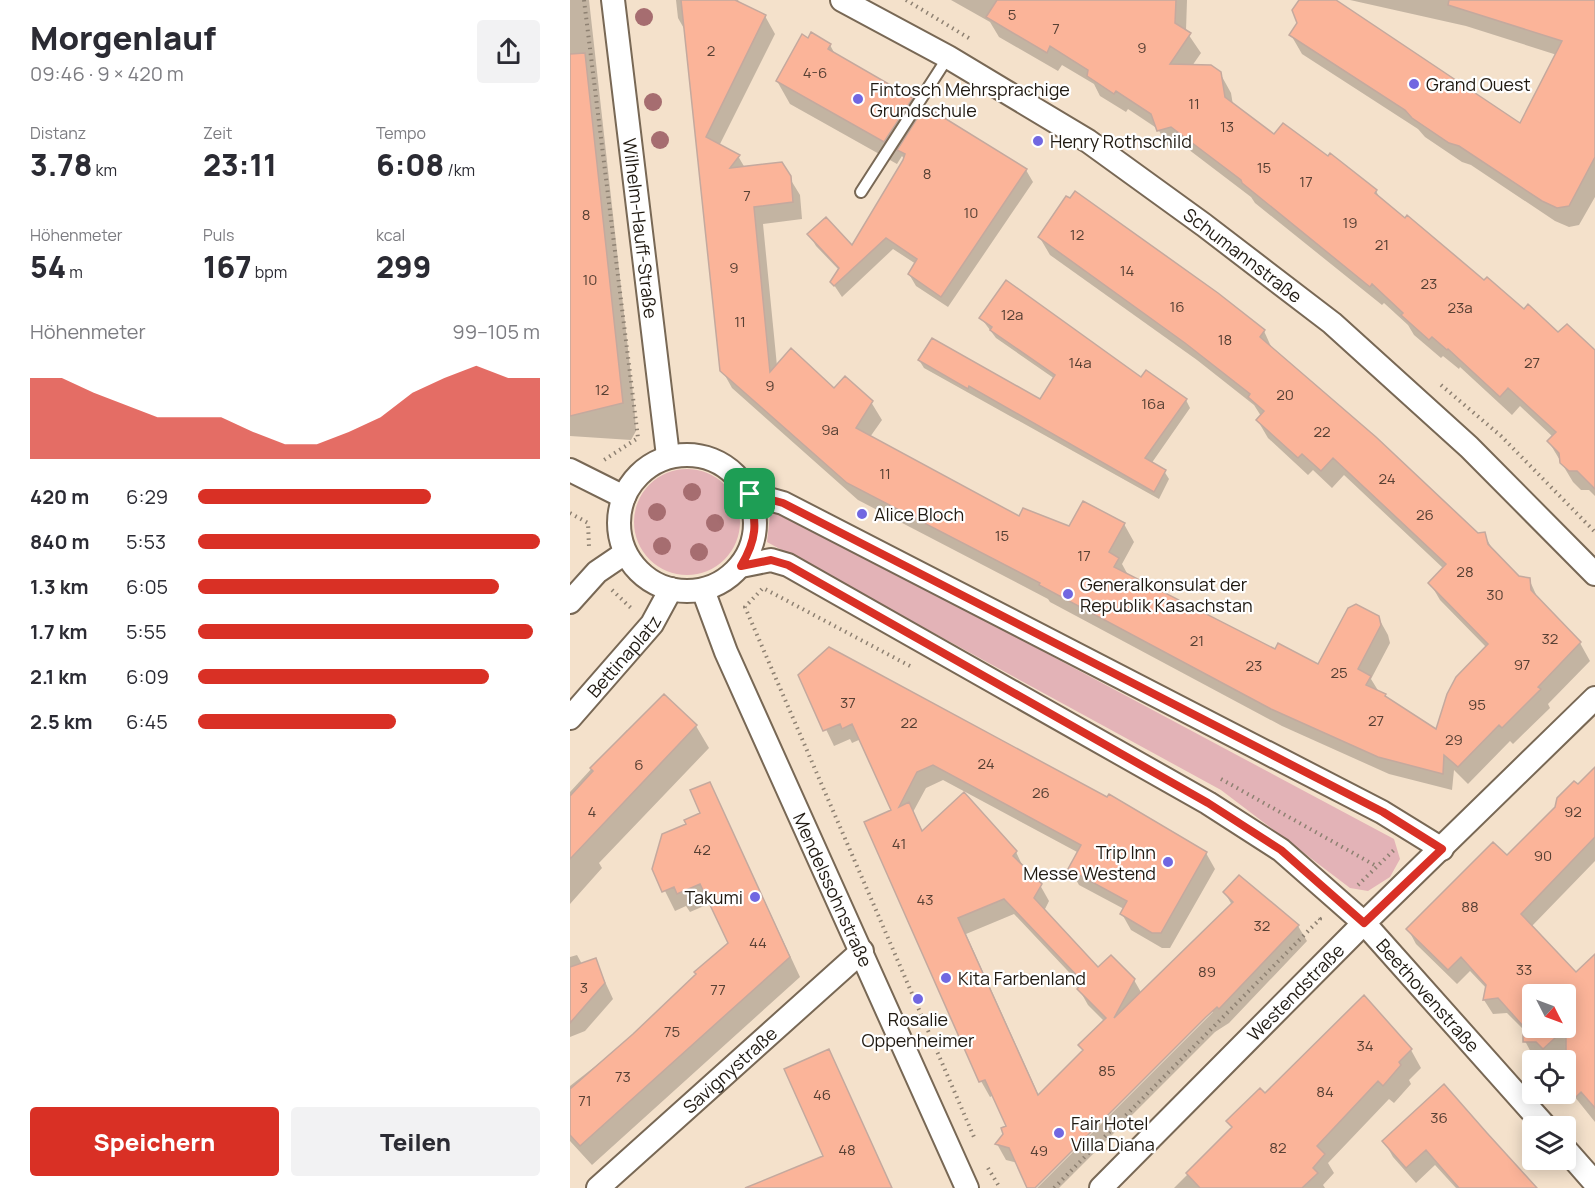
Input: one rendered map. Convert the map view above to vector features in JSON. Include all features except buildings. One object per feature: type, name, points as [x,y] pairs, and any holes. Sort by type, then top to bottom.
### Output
[{"type":"street","name":"Wilhelm-Hauff-Straße","points":[[613,0],[668,456]]},
{"type":"street","name":"Schumannstraße","points":[[842,0],[948,57],[1088,141],[1204,225],[1332,323],[1469,447],[1595,574]]},
{"type":"street","points":[[698,455],[719,462],[737,475],[750,494],[756,519],[755,535],[741,566],[724,581],[703,590],[671,590],[644,576],[625,553],[620,535],[619,516],[624,497],[635,478],[653,463],[668,456],[698,455]]},
{"type":"street","points":[[570,470],[624,497]]},
{"type":"street","points":[[750,494],[783,503],[1383,812],[1442,849]]},
{"type":"street","points":[[570,602],[597,572],[625,553]]},
{"type":"street","name":"Beethovenstraße","points":[[741,566],[771,560],[788,565],[1198,798],[1281,850],[1364,923],[1536,1116]]},
{"type":"street","name":"Bettinaplatz","points":[[570,718],[652,624],[671,590]]},
{"type":"street","name":"Mendelssohnstraße","points":[[703,590],[726,652],[967,1188]]},
{"type":"street","name":"Westendstraße","points":[[1101,1188],[1364,923],[1595,698]]},
{"type":"street","name":"Savignystraße","points":[[598,1188],[862,951]]},
{"type":"street","points":[[1576,1161],[1595,1183]]},
{"type":"lane","points":[[861,192],[948,57]]},
{"type":"path","points":[[584,0],[638,438],[604,460]]},
{"type":"path","points":[[570,513],[588,523],[589,555]]},
{"type":"path","points":[[608,585],[623,603],[637,613]]},
{"type":"path","points":[[918,670],[764,588],[745,607],[977,1145]]},
{"type":"path","points":[[1353,890],[1397,847]]},
{"type":"path","points":[[1054,1188],[1320,919],[1312,911]]},
{"type":"path","points":[[987,1167],[1000,1188]]},
{"type":"shaded area","points":[[687,469],[707,473],[725,484],[736,502],[740,522],[736,542],[725,560],[707,571],[687,575],[667,571],[649,560],[638,542],[634,522],[638,502],[649,484],[667,473]]},
{"type":"shaded area","points":[[771,506],[1394,839],[1400,859],[1390,877],[1368,891],[1350,888],[1221,790],[767,542]]},
{"type":"place","name":"Grand Ouest","points":[[1414,84]]},
{"type":"place","name":"Fintosch Mehrsprachige Grundschule","points":[[858,99]]},
{"type":"place","name":"Henry Rothschild","points":[[1038,141]]},
{"type":"place","name":"Alice Bloch","points":[[862,514]]},
{"type":"place","name":"Generalkonsulat der Republik Kasachstan","points":[[1068,594]]},
{"type":"place","name":"Trip Inn Messe Westend","points":[[1168,862]]},
{"type":"place","name":"Takumi","points":[[755,897]]},
{"type":"place","name":"Kita Farbenland","points":[[946,978]]},
{"type":"place","name":"Rosalie Oppenheimer","points":[[918,999]]},
{"type":"place","name":"Fair Hotel Villa Diana","points":[[1059,1133]]},
{"type":"route","points":[[750,494],[783,503],[1175,704],[1383,812],[1411,832],[1442,849],[1364,923],[1281,850],[1208,803],[788,565],[771,560],[741,566],[755,535],[756,519],[750,494]]}]
